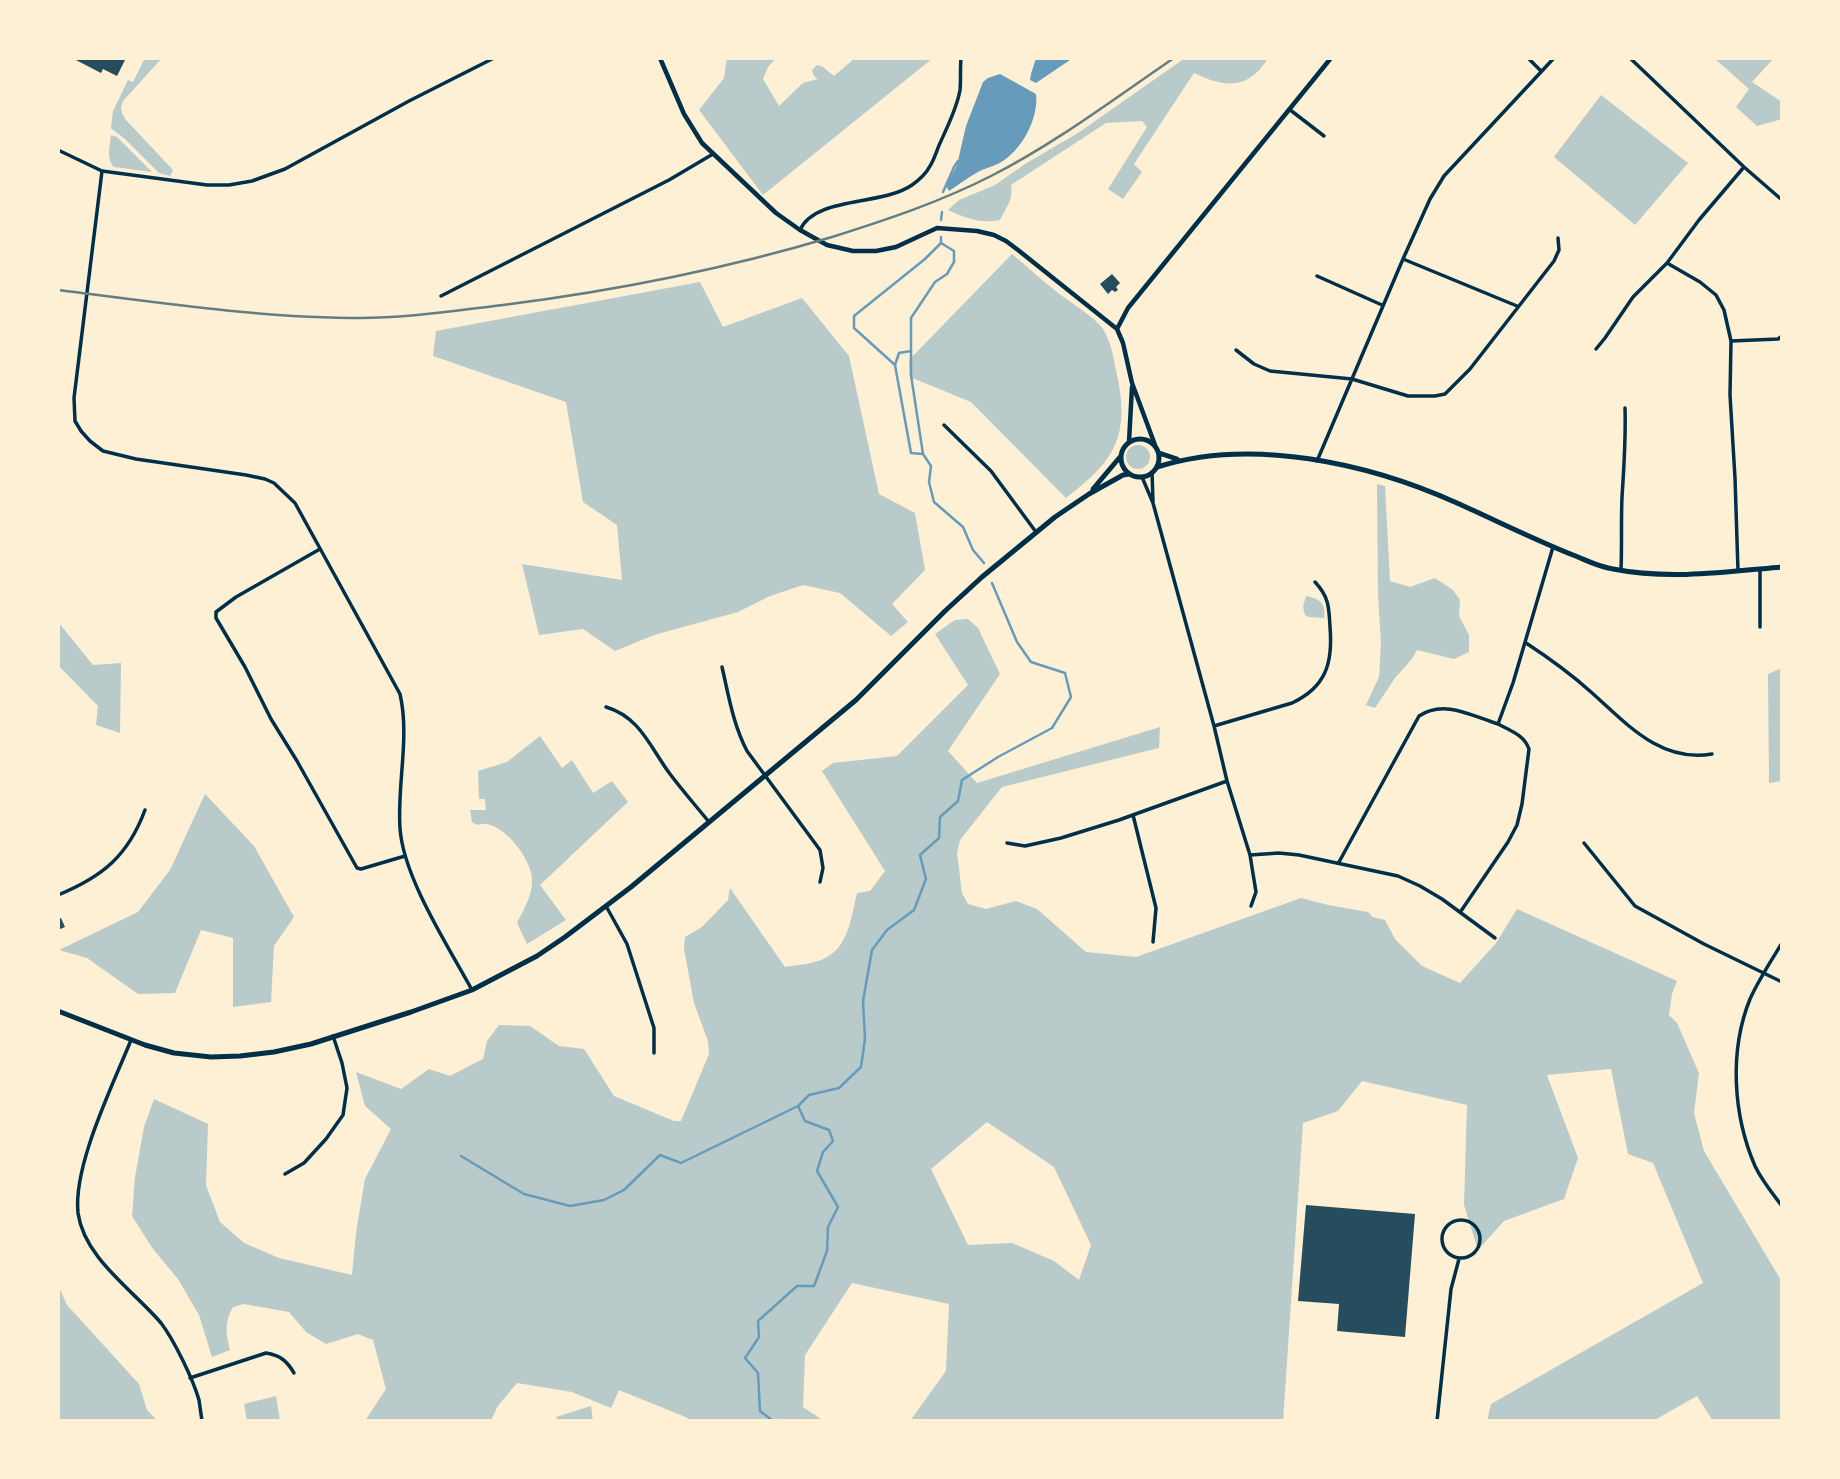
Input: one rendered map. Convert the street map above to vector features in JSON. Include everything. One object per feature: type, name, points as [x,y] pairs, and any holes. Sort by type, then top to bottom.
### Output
[{"type":"main road","points":[[1129,474],[1122,467],[1123,448],[1129,442],[1143,438],[1155,445],[1159,453],[1155,470]]},
{"type":"main road","points":[[1159,453],[1181,460]]},
{"type":"main road","points":[[58,1011],[131,1040],[174,1053],[211,1057],[274,1052],[311,1044],[472,990],[537,956],[606,906],[856,700],[954,602],[1055,517],[1123,475],[1142,477],[1181,460],[1241,454],[1283,456],[1350,466],[1415,486],[1610,569],[1666,575],[1782,567]]},
{"type":"main road","points":[[1089,494],[1121,457]]},
{"type":"street","points":[[58,150],[102,171],[207,185],[252,181],[285,169],[494,58]]},
{"type":"street","points":[[660,58],[684,114],[702,143],[776,213],[827,245],[853,251],[876,251],[896,247],[937,228],[976,231],[1006,241],[1117,329],[1132,383],[1155,445]]},
{"type":"street","points":[[800,230],[806,219],[812,215],[837,206],[895,194],[921,178],[930,167],[956,107],[960,90],[961,58]]},
{"type":"street","points":[[1117,329],[1128,308],[1331,58]]},
{"type":"street","points":[[1528,58],[1541,71]]},
{"type":"street","points":[[1317,461],[1430,199],[1444,176],[1554,58]]},
{"type":"street","points":[[1630,58],[1782,200]]},
{"type":"street","points":[[1289,109],[1324,136]]},
{"type":"street","points":[[441,296],[669,180],[713,154]]},
{"type":"street","points":[[1596,349],[1633,297],[1667,263],[1744,167]]},
{"type":"street","points":[[102,171],[74,398],[75,421],[90,441],[103,451],[136,459],[265,479],[274,483],[295,503],[400,694],[403,735],[400,828],[405,856],[422,900],[472,990]]},
{"type":"street","points":[[1236,350],[1254,364],[1270,371],[1352,379],[1408,396],[1446,394],[1470,369],[1554,261],[1559,250],[1558,238]]},
{"type":"street","points":[[1403,259],[1517,306]]},
{"type":"street","points":[[1667,263],[1700,282],[1716,295],[1724,310],[1731,341],[1730,395],[1738,571]]},
{"type":"street","points":[[1317,276],[1383,305]]},
{"type":"street","points":[[1731,341],[1778,339],[1782,336]]},
{"type":"street","points":[[1129,442],[1132,383]]},
{"type":"street","points":[[1621,570],[1626,455],[1625,408]]},
{"type":"street","points":[[944,425],[991,471],[1037,534]]},
{"type":"street","points":[[1153,503],[1155,470]]},
{"type":"street","points":[[1142,477],[1153,503],[1227,781],[1250,855],[1256,892],[1251,906]]},
{"type":"street","points":[[1498,724],[1526,643],[1553,547]]},
{"type":"street","points":[[320,549],[236,597],[216,612],[216,618],[357,868],[405,856]]},
{"type":"street","points":[[1760,569],[1760,627]]},
{"type":"street","points":[[1214,726],[1292,703],[1317,687],[1326,673],[1332,644],[1328,602],[1315,582]]},
{"type":"street","points":[[1526,643],[1554,662],[1649,740],[1668,751],[1683,755],[1712,754]]},
{"type":"street","points":[[722,667],[736,729],[747,751],[820,850],[823,868],[820,883]]},
{"type":"street","points":[[606,707],[625,715],[647,738],[670,775],[709,822]]},
{"type":"street","points":[[1339,862],[1419,716],[1442,707],[1498,724],[1527,742],[1529,749],[1522,804],[1517,825],[1508,842],[1461,911]]},
{"type":"street","points":[[1007,843],[1025,846],[1038,844],[1133,815],[1227,781]]},
{"type":"street","points":[[58,895],[89,881],[109,865],[127,846],[145,810]]},
{"type":"street","points":[[1133,815],[1156,908],[1153,942]]},
{"type":"street","points":[[1584,843],[1635,906],[1782,982]]},
{"type":"street","points":[[1250,855],[1299,855],[1398,876],[1461,911],[1495,937]]},
{"type":"street","points":[[606,906],[626,944],[654,1028],[654,1053]]},
{"type":"street","points":[[1782,943],[1750,999],[1742,1025],[1736,1089],[1742,1125],[1756,1167],[1782,1206]]},
{"type":"street","points":[[285,1174],[304,1163],[343,1115],[347,1088],[333,1037]]},
{"type":"street","points":[[131,1040],[86,1152],[78,1211],[81,1228],[93,1250],[113,1274],[163,1326],[190,1378],[202,1421]]},
{"type":"street","points":[[1460,1220],[1476,1227],[1480,1245],[1473,1255],[1459,1259],[1445,1250],[1442,1237],[1448,1225],[1460,1220]]},
{"type":"street","points":[[1437,1421],[1451,1289],[1459,1259]]},
{"type":"street","points":[[190,1378],[266,1353],[282,1358],[294,1373]]},
{"type":"shaded area","points":[[145,58],[162,58],[124,100],[121,110],[126,120],[172,169],[170,176],[159,173],[111,128],[113,111],[128,80],[133,82]]},
{"type":"shaded area","points":[[727,58],[776,58],[763,79],[779,106],[803,83],[818,79],[812,70],[817,65],[834,76],[855,58],[933,58],[763,195],[699,110],[724,78]]},
{"type":"shaded area","points":[[1185,58],[1268,58],[1253,76],[1236,83],[1216,81],[1194,73],[1134,164],[1142,172],[1123,199],[1108,189],[1147,127],[1142,121],[1106,123],[1011,185],[1010,199],[1000,220],[980,221],[948,210],[959,200],[995,185],[1078,133]]},
{"type":"shaded area","points":[[1714,58],[1774,58],[1752,82],[1782,102],[1782,119],[1757,126],[1736,107],[1749,89]]},
{"type":"shaded area","points":[[1601,95],[1688,163],[1635,225],[1554,157]]},
{"type":"shaded area","points":[[111,135],[117,137],[152,172],[114,167],[109,156]]},
{"type":"shaded area","points":[[1012,254],[1099,324],[1108,339],[1113,357],[1121,396],[1121,415],[1115,446],[1096,472],[1066,498],[971,402],[910,377],[909,360]]},
{"type":"shaded area","points":[[700,282],[723,327],[802,298],[849,356],[879,494],[915,513],[925,570],[892,604],[908,622],[891,636],[840,593],[803,585],[770,596],[738,612],[654,635],[615,651],[583,629],[539,635],[522,564],[622,580],[617,525],[583,502],[566,402],[433,356],[436,331]]},
{"type":"shaded area","points":[[1138,445],[1149,452],[1150,457],[1143,468],[1138,469],[1127,462],[1126,457],[1133,446]]},
{"type":"shaded area","points":[[1377,484],[1385,486],[1390,581],[1410,587],[1435,578],[1453,590],[1460,600],[1459,616],[1469,635],[1469,652],[1454,659],[1417,650],[1375,708],[1366,705],[1379,677],[1381,642]]},
{"type":"shaded area","points":[[1306,596],[1321,603],[1324,618],[1305,615],[1303,607]]},
{"type":"shaded area","points":[[968,619],[978,628],[1000,674],[948,751],[977,783],[1160,727],[1159,748],[1002,787],[960,840],[957,853],[962,893],[968,904],[986,909],[1016,901],[1037,909],[1086,952],[1136,957],[1301,898],[1368,912],[1373,917],[1385,920],[1395,939],[1422,966],[1460,983],[1496,943],[1517,909],[1677,981],[1669,1015],[1677,1023],[1699,1073],[1694,1113],[1704,1151],[1782,1282],[1782,1421],[1713,1421],[1697,1396],[1653,1421],[1487,1421],[1491,1404],[1703,1283],[1653,1163],[1628,1154],[1611,1069],[1547,1075],[1578,1158],[1564,1199],[1504,1221],[1478,1250],[1464,1205],[1467,1105],[1362,1081],[1338,1111],[1303,1123],[1283,1421],[910,1421],[946,1371],[949,1304],[852,1283],[805,1355],[803,1407],[824,1421],[688,1421],[688,1418],[619,1390],[611,1408],[572,1392],[517,1383],[497,1407],[491,1421],[365,1421],[386,1389],[373,1340],[358,1334],[326,1344],[306,1332],[289,1312],[244,1304],[233,1307],[228,1318],[230,1350],[212,1357],[199,1315],[178,1279],[153,1249],[132,1216],[135,1177],[144,1127],[154,1099],[208,1124],[206,1185],[220,1222],[244,1243],[279,1258],[352,1275],[365,1179],[391,1129],[365,1106],[356,1072],[401,1089],[429,1069],[450,1076],[483,1059],[487,1041],[499,1025],[530,1026],[559,1046],[584,1049],[614,1096],[674,1121],[681,1121],[709,1054],[708,1041],[694,1003],[684,949],[685,937],[702,927],[728,900],[730,888],[785,967],[819,961],[832,954],[844,940],[857,893],[870,891],[885,871],[822,771],[833,763],[897,756],[968,685],[935,634],[955,620]],"holes":[[[987,1122],[1054,1167],[1091,1245],[1079,1280],[1054,1261],[1012,1243],[968,1245],[931,1169]]]},
{"type":"shaded area","points":[[58,622],[93,665],[121,663],[120,733],[96,725],[98,706],[58,665]]},
{"type":"shaded area","points":[[1782,668],[1782,781],[1769,783],[1768,674]]},
{"type":"shaded area","points":[[540,736],[562,768],[572,760],[593,793],[612,781],[628,802],[540,885],[566,920],[527,944],[517,923],[532,887],[527,863],[514,842],[496,827],[472,822],[470,810],[486,810],[485,799],[479,799],[478,771],[507,762]]},
{"type":"shaded area","points":[[205,794],[254,846],[294,917],[274,946],[271,1002],[233,1007],[233,938],[201,930],[175,993],[138,994],[87,958],[59,950],[138,912],[170,870]]},
{"type":"shaded area","points":[[58,1285],[67,1305],[139,1384],[147,1410],[158,1421],[58,1421]]},
{"type":"shaded area","points":[[276,1396],[280,1421],[247,1421],[244,1404]]},
{"type":"shaded area","points":[[591,1406],[593,1421],[558,1421],[556,1417]]},
{"type":"water","points":[[1036,58],[1073,58],[1036,83],[1030,80]]},
{"type":"water","points":[[1000,74],[1036,94],[1032,122],[1023,140],[1003,161],[978,172],[949,191],[946,186],[957,165],[966,126],[983,82]]},
{"type":"building","points":[[72,58],[126,58],[117,76],[103,69],[101,73]]},
{"type":"building","points":[[1112,274],[1120,283],[1116,287],[1118,290],[1112,290],[1108,294],[1100,284]]},
{"type":"building","points":[[61,918],[65,927],[58,930],[58,919]]},
{"type":"building","points":[[1306,1205],[1415,1214],[1405,1337],[1337,1331],[1339,1304],[1298,1301]]},
{"type":"waterway","points":[[943,192],[958,161]]},
{"type":"waterway","points":[[941,220],[942,212]]},
{"type":"waterway","points":[[941,237],[941,243],[954,251],[954,262],[947,274],[935,282],[911,318],[911,375],[923,454],[931,466],[929,482],[934,502],[963,527],[973,550],[984,563]]},
{"type":"waterway","points":[[895,365],[854,328],[854,316],[941,243]]},
{"type":"waterway","points":[[911,351],[899,353],[895,365],[911,453],[923,454]]},
{"type":"waterway","points":[[773,1421],[760,1411],[758,1373],[745,1358],[759,1337],[758,1321],[797,1286],[814,1286],[827,1251],[828,1227],[838,1207],[817,1171],[823,1152],[833,1141],[829,1130],[805,1121],[798,1106],[809,1095],[839,1088],[861,1067],[865,1039],[863,1001],[872,950],[887,930],[914,910],[926,879],[920,855],[939,838],[940,817],[958,801],[962,780],[1052,728],[1071,697],[1065,673],[1031,662],[1017,642],[992,583]]},
{"type":"waterway","points":[[461,1156],[524,1194],[570,1206],[604,1200],[624,1190],[660,1155],[681,1163],[798,1106]]},
{"type":"railway","points":[[58,290],[241,312],[370,318],[503,305],[669,278],[832,237],[952,194],[1039,149],[1174,58]]}]
